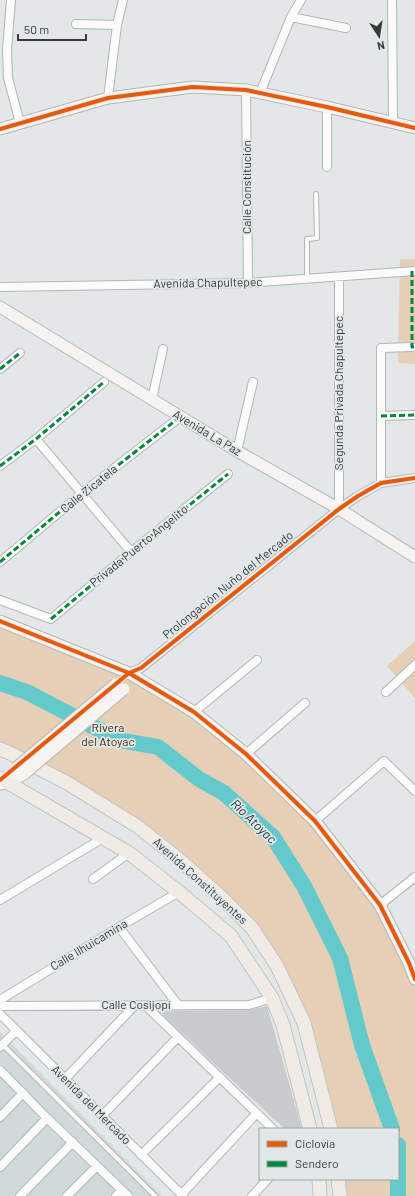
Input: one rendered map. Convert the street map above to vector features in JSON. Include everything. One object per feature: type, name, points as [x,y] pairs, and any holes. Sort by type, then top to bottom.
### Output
[{"type":"main road","name":"Avenida Constituyentes","points":[[0,749],[69,784],[137,826],[181,861],[219,895],[252,928],[277,966],[304,1023],[331,1128]]},
{"type":"main road","name":"Avenida Constituyentes","points":[[2,781],[129,853],[179,892],[231,936],[272,998],[283,1025],[310,1128]]},
{"type":"main road","points":[[319,1180],[320,1196]]},
{"type":"main road","points":[[337,1195],[338,1180]]},
{"type":"street","points":[[11,0],[7,50],[8,78],[20,123]]},
{"type":"street","points":[[108,98],[117,26],[124,0]]},
{"type":"street","points":[[260,93],[291,17],[302,0]]},
{"type":"street","points":[[392,0],[393,123]]},
{"type":"street","points":[[291,17],[346,28]]},
{"type":"street","points":[[76,24],[117,26]]},
{"type":"street","points":[[0,129],[108,98],[193,86],[246,90],[415,128]]},
{"type":"street","name":"Calle Constitución","points":[[246,90],[248,283]]},
{"type":"street","points":[[327,107],[327,167]]},
{"type":"street","name":"Avenida Chapultepec","points":[[0,287],[248,283],[415,271]]},
{"type":"street","name":"Segunda Privada Chapultepec","points":[[339,277],[339,509]]},
{"type":"street","name":"Avenida La Paz","points":[[0,307],[237,451],[339,509],[415,557]]},
{"type":"street","points":[[412,347],[381,348],[381,483],[415,478]]},
{"type":"street","points":[[152,400],[163,349]]},
{"type":"street","points":[[0,368],[20,353]]},
{"type":"street","points":[[0,466],[36,439],[104,382]]},
{"type":"street","points":[[237,451],[253,382]]},
{"type":"street","points":[[380,416],[415,415]]},
{"type":"street","name":"Calle Zicatela","points":[[0,562],[82,494],[180,417]]},
{"type":"street","points":[[36,439],[131,552]]},
{"type":"street","name":"Privada Puerto Angelito","points":[[0,600],[51,619],[228,474]]},
{"type":"street","name":"Prolongación Nuño del Mercado","points":[[136,673],[339,509],[381,483]]},
{"type":"street","points":[[0,621],[136,673],[194,712],[246,754],[315,822],[380,905],[409,963],[415,979]]},
{"type":"street","points":[[194,712],[257,660]]},
{"type":"street","points":[[386,692],[415,665]]},
{"type":"street","points":[[2,781],[20,771],[136,673]]},
{"type":"street","points":[[246,754],[306,703]]},
{"type":"street","points":[[315,822],[384,761],[415,791]]},
{"type":"street","points":[[0,900],[103,838]]},
{"type":"street","points":[[92,879],[129,853]]},
{"type":"street","points":[[380,905],[415,877]]},
{"type":"street","name":"Calle Ilhuicamina","points":[[0,1000],[179,892]]},
{"type":"street","points":[[119,927],[178,1005]]},
{"type":"street","name":"Calle Cosijopí","points":[[0,1006],[249,1005],[272,998]]},
{"type":"street","points":[[65,1079],[135,1005]]},
{"type":"street","points":[[146,1006],[272,1128]]},
{"type":"street","name":"Avenida del Mercado","points":[[0,1014],[182,1195]]},
{"type":"street","points":[[1,1045],[16,1031]]},
{"type":"street","points":[[102,1116],[178,1037]]},
{"type":"street","points":[[0,1070],[97,1166],[122,1194]]},
{"type":"street","points":[[141,1155],[220,1077]]},
{"type":"street","points":[[0,1117],[23,1093]]},
{"type":"street","points":[[182,1195],[256,1114]]},
{"type":"street","points":[[0,1167],[47,1118]]},
{"type":"street","points":[[20,1196],[73,1142]]},
{"type":"street","points":[[67,1196],[97,1166]]},
{"type":"street","points":[[252,1196],[267,1180]]},
{"type":"lane","points":[[307,279],[307,239],[317,238],[316,194]]},
{"type":"lane","points":[[1,1045],[155,1196]]},
{"type":"shaded area","points":[[0,1032],[162,1196],[0,1196]]},
{"type":"green space","points":[[400,259],[415,259],[415,364],[398,363]]},
{"type":"green space","name":"Rivera del Atoyac","points":[[0,622],[129,673],[194,712],[315,821],[380,905],[415,984],[415,1196],[340,1196],[338,1180],[399,1180],[399,1128],[331,1128],[304,1023],[252,928],[137,826],[0,749]]},
{"type":"green space","points":[[415,641],[415,698],[387,666]]},
{"type":"building","points":[[267,1006],[302,1128],[284,1128],[159,1011],[249,1010]]},
{"type":"waterway","name":"Río Atoyac","points":[[0,683],[27,692],[119,740],[158,747],[199,779],[224,793],[273,837],[304,886],[340,958],[362,1045],[392,1128]]},
{"type":"waterway","name":"Río Atoyac","points":[[398,1180],[398,1196]]},
{"type":"marked path","points":[[412,271],[412,347],[415,347]]},
{"type":"marked path","points":[[0,369],[20,353]]},
{"type":"marked path","points":[[0,466],[36,439],[104,382]]},
{"type":"marked path","points":[[381,416],[415,415]]},
{"type":"marked path","points":[[0,562],[81,494],[180,417]]},
{"type":"marked path","points":[[51,619],[228,474]]},
{"type":"cycle path","points":[[0,129],[108,98],[193,87],[246,90],[415,128]]},
{"type":"cycle path","points":[[0,780],[129,673],[141,668],[339,509],[381,483],[415,478]]},
{"type":"cycle path","points":[[0,621],[129,673],[194,712],[246,754],[315,821],[380,905],[409,963],[415,979]]}]
